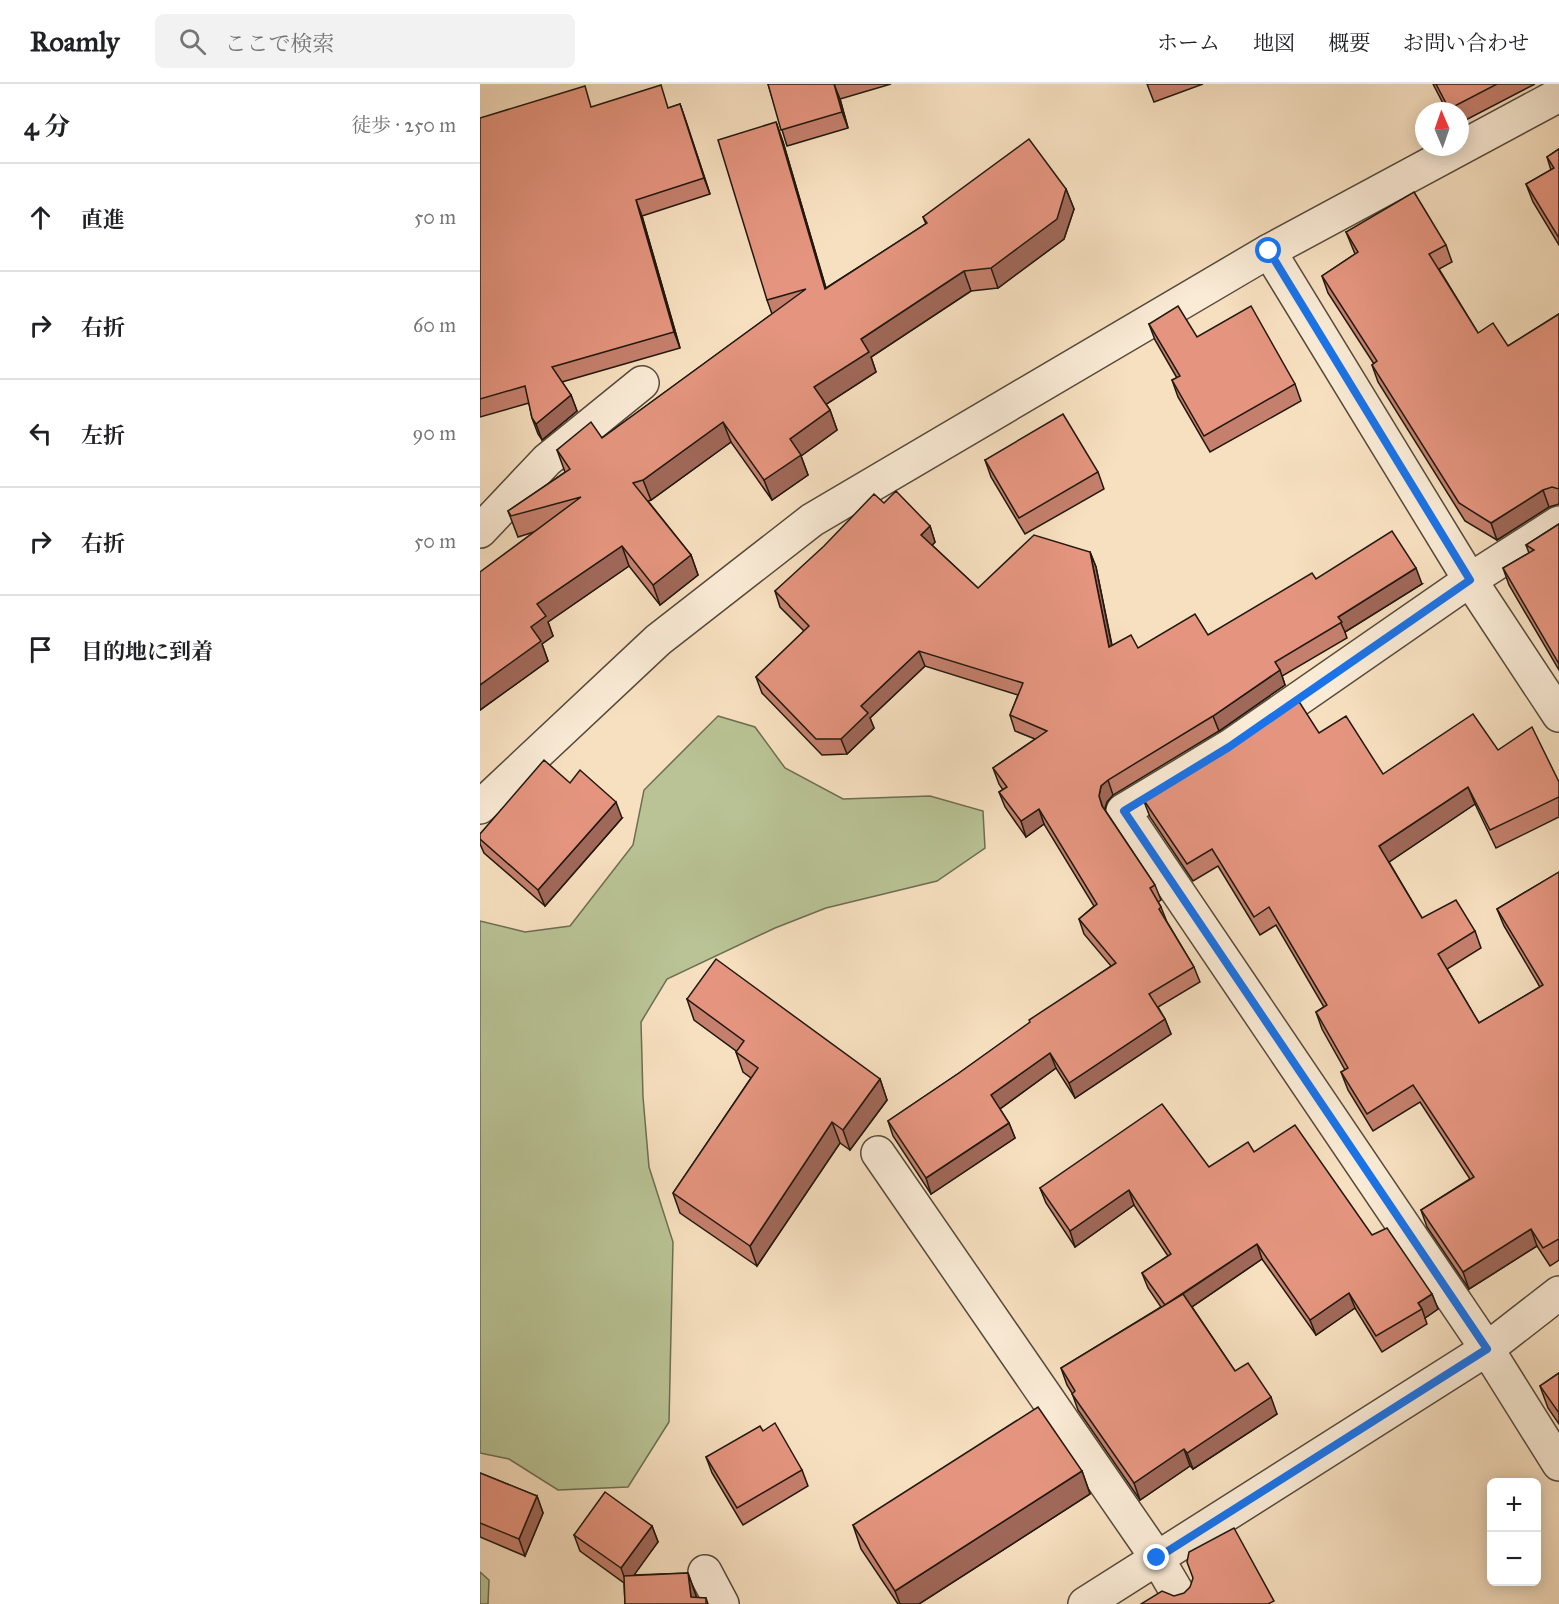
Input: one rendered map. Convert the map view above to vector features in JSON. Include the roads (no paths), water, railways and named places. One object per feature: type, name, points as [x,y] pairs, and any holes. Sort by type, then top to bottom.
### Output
[{"type":"street","points":[[480,807],[658,640],[812,520],[1269,251],[1559,95]]},
{"type":"street","points":[[1269,251],[1470,580],[1559,715]]},
{"type":"street","points":[[480,531],[547,460],[642,383]]},
{"type":"street","points":[[1559,523],[1470,580],[1229,747],[1124,811],[1487,1349],[1559,1464]]},
{"type":"street","points":[[878,1153],[1157,1558],[1184,1604]]},
{"type":"street","points":[[1085,1604],[1487,1349],[1559,1293]]},
{"type":"street","points":[[705,1572],[722,1604]]}]
